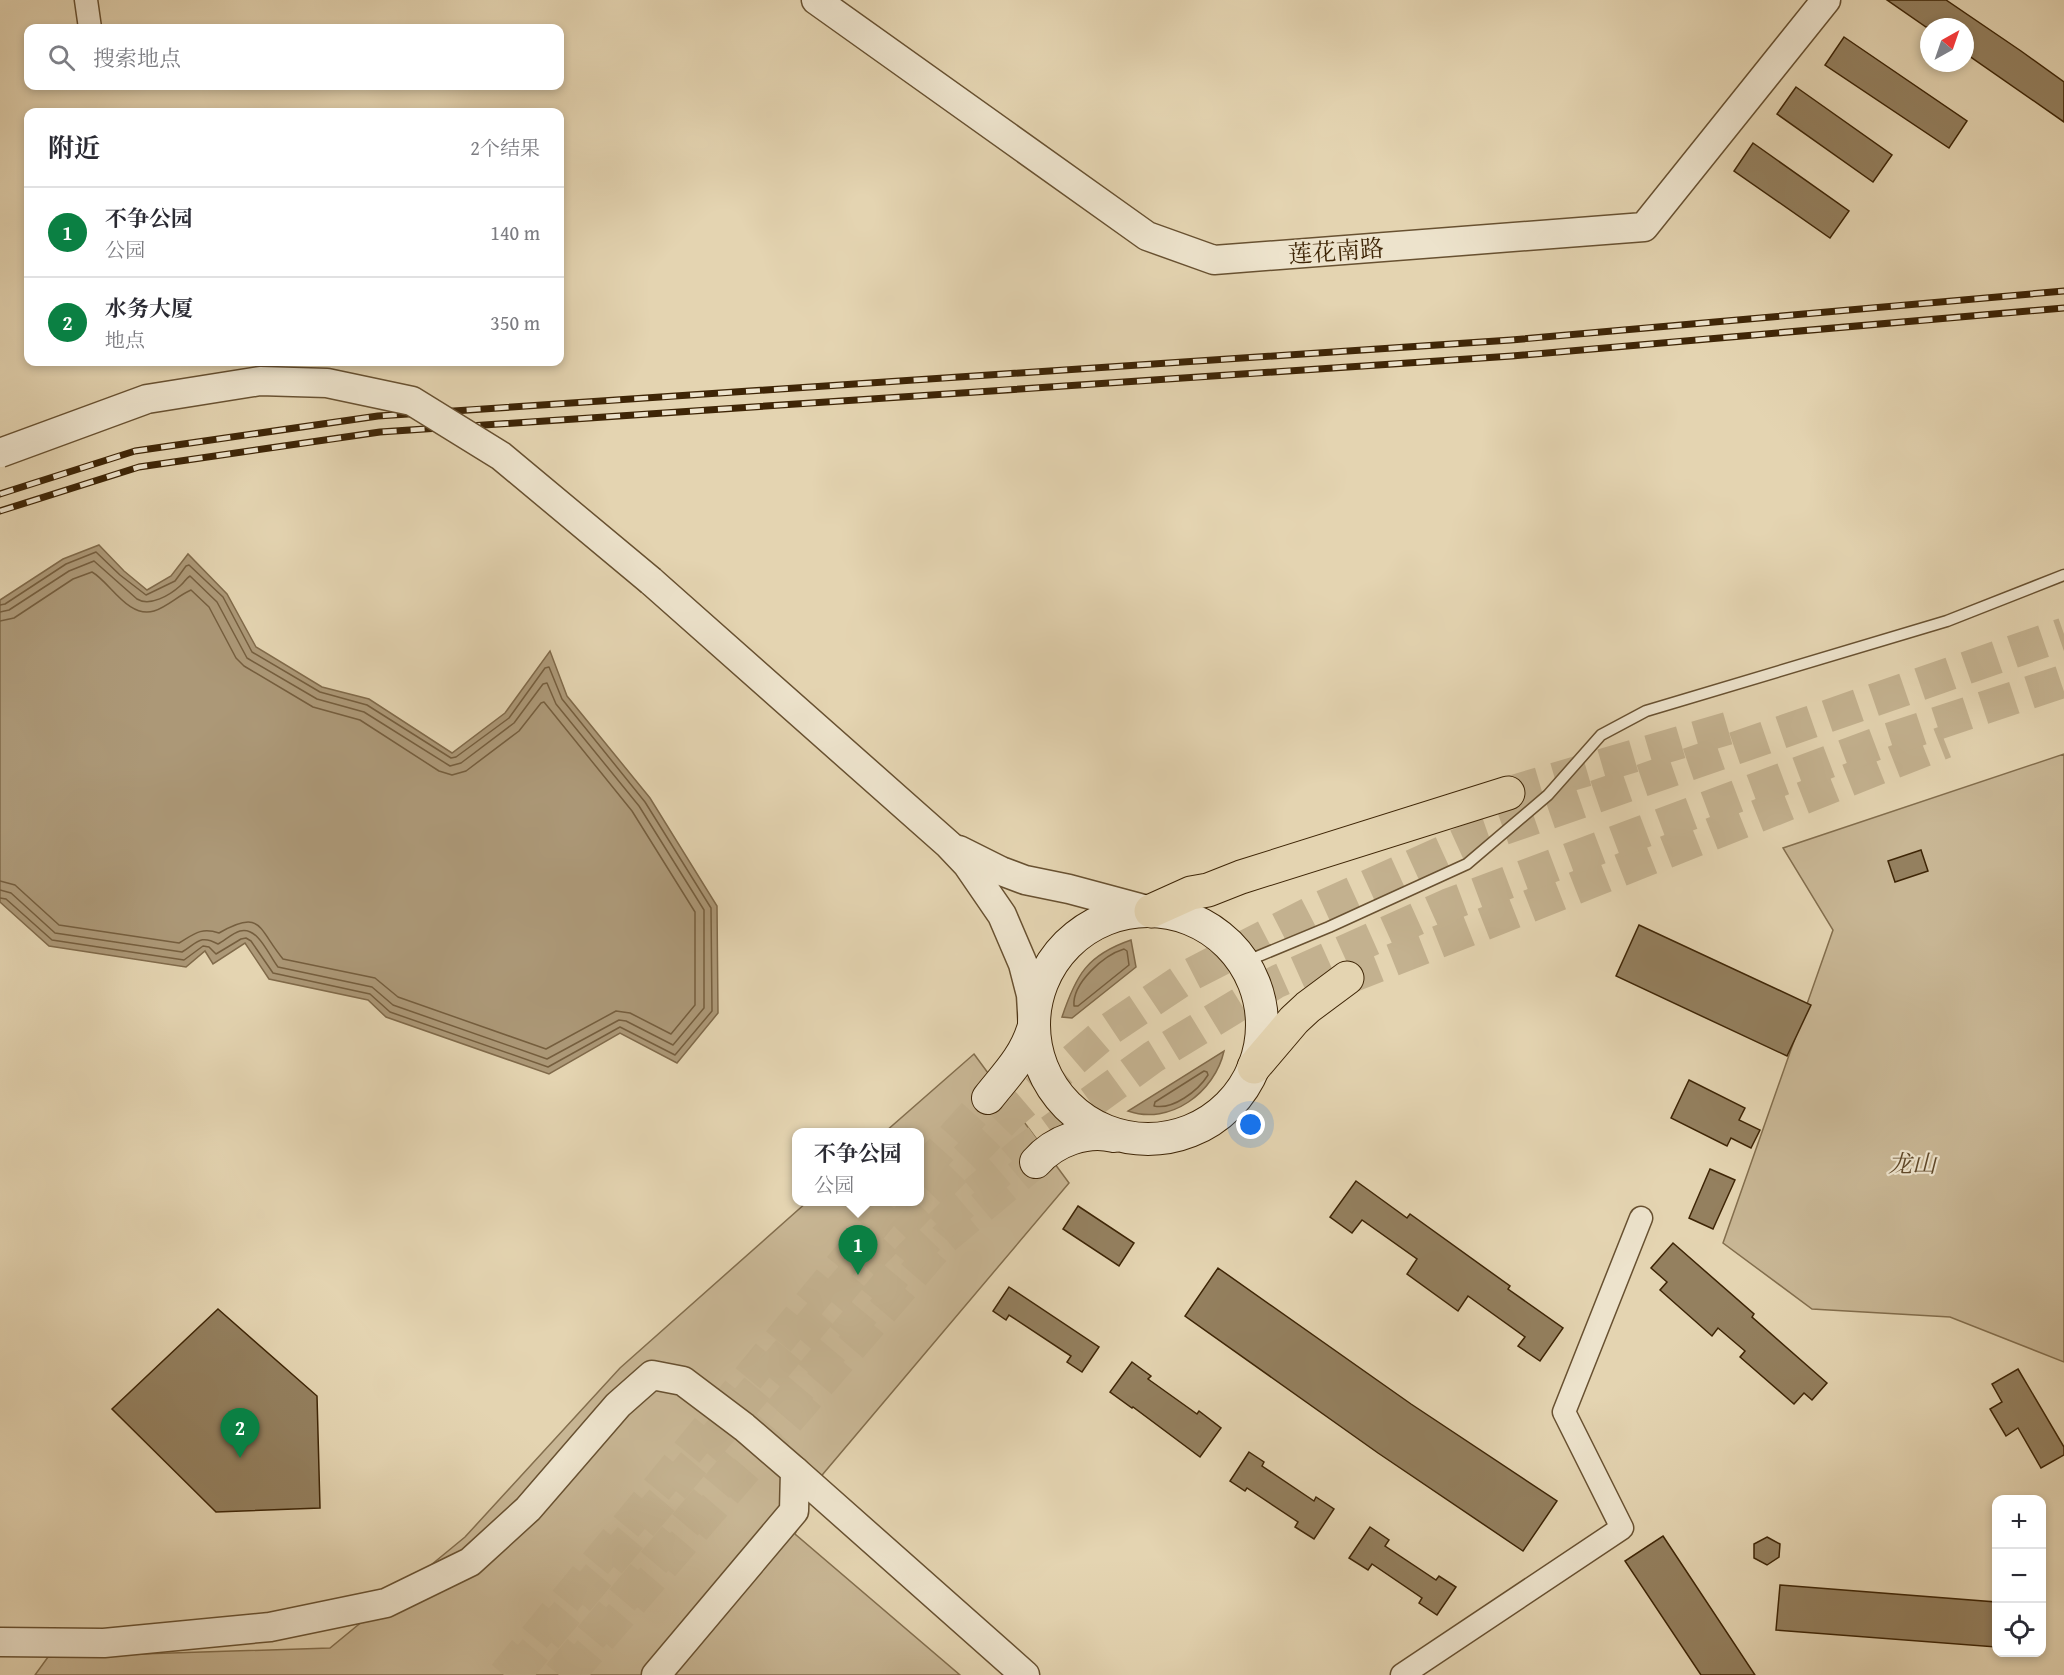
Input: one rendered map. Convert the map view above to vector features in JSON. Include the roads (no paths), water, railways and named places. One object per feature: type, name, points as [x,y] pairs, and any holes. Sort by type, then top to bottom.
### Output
[{"type":"highway","points":[[1151,911],[1191,893],[1208,890],[1241,877],[1508,793]]},
{"type":"highway","points":[[1254,1066],[1294,1020],[1347,978]]},
{"type":"main road","points":[[1036,1162],[1060,1143],[1101,1133],[1114,1136],[1147,1140],[1170,1138],[1187,1133],[1224,1112],[1240,1094],[1259,1051],[1262,1030],[1257,990],[1248,970],[1229,945],[1212,931],[1185,918],[1168,913],[1130,912],[1111,917],[1076,936],[1049,965],[1035,1002],[1033,1029],[1035,1047],[1041,1067],[1055,1092],[1081,1119],[1114,1136]]},
{"type":"main road","points":[[988,1098],[1025,1051],[1033,1029]]},
{"type":"street","points":[[86,0],[89,24]]},
{"type":"street","name":"莲花南路","points":[[816,0],[1147,236],[1215,260],[1644,227],[1826,0]]},
{"type":"street","points":[[0,453],[147,399],[260,381],[327,383],[412,401],[501,456],[651,580],[949,845],[967,864],[1002,915],[1023,964],[1031,995],[1033,1029]]},
{"type":"street","points":[[949,845],[1001,871],[1025,880],[1151,911]]},
{"type":"street","points":[[1402,1675],[1622,1528],[1564,1412],[1641,1218]]},
{"type":"street","points":[[0,1642],[104,1643],[270,1627],[386,1603],[470,1562],[528,1509],[618,1405],[652,1375],[683,1381],[744,1427],[1025,1675]]},
{"type":"street","points":[[656,1675],[794,1510],[795,1471]]},
{"type":"lane","points":[[1242,963],[1329,927],[1467,864],[1548,795],[1601,735],[1646,711],[1947,621],[2064,575]]},
{"type":"water","points":[[99,545],[124,571],[147,590],[171,576],[188,554],[227,594],[256,647],[322,687],[369,699],[452,753],[505,713],[550,651],[567,696],[650,798],[717,906],[718,1013],[677,1063],[620,1033],[549,1074],[386,1017],[368,1000],[269,979],[245,943],[213,964],[205,951],[186,967],[49,946],[0,902],[0,600],[63,559]]},
{"type":"water","points":[[1131,940],[1136,967],[1072,1018],[1062,1017],[1072,989],[1085,968],[1104,952]]},
{"type":"water","points":[[1224,1051],[1211,1080],[1188,1102],[1159,1114],[1128,1111]]},
{"type":"tunnel","points":[[924,1202],[1008,1116],[1111,1028],[1190,975],[1322,907],[1465,842],[2064,634]]},
{"type":"tunnel","points":[[559,1675],[910,1257],[962,1204],[1025,1150],[1153,1057],[1276,982],[1448,905],[1884,741],[2064,681]]},
{"type":"tunnel","points":[[1508,793],[1729,728]]},
{"type":"tunnel","points":[[1347,978],[1945,742]]},
{"type":"tunnel","points":[[924,1169],[988,1098]]},
{"type":"tunnel","points":[[569,1675],[945,1238],[1036,1162]]},
{"type":"tunnel","points":[[504,1675],[890,1206]]},
{"type":"tunnel","points":[[514,1675],[857,1270],[920,1206]]},
{"type":"railway","points":[[0,494],[135,451],[378,416],[1511,340],[2064,291]]},
{"type":"railway","points":[[0,511],[139,467],[380,432],[1512,356],[2064,308]]},
{"type":"place","name":"不争公园","points":[[858,1275]]},
{"type":"place","name":"水务大厦","points":[[240,1458]]},
{"type":"park label","name":"龙山","points":[[1912,1163]]}]
